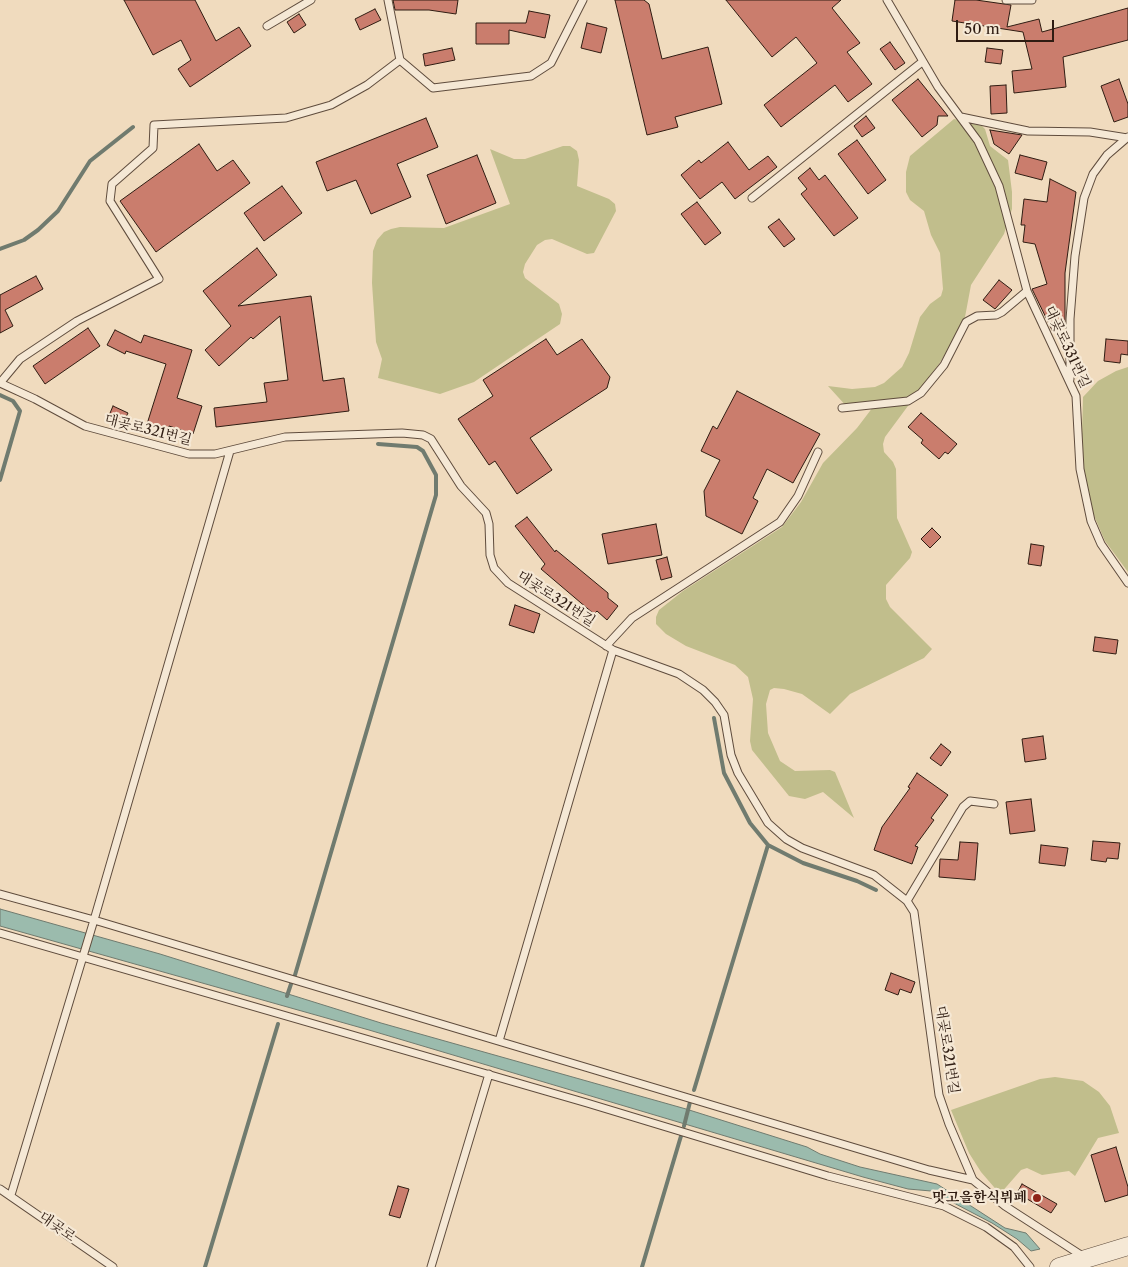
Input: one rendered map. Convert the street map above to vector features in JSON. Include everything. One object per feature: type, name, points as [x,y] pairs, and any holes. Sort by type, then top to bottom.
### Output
[{"type":"street","points":[[1059,1267],[1128,1246]]},
{"type":"lane","points":[[267,26],[311,0]]},
{"type":"lane","points":[[388,0],[400,60],[433,88],[531,76],[551,63],[584,0]]},
{"type":"lane","name":"대곶로331번길","points":[[887,0],[922,62],[978,140],[999,186],[1027,291],[1076,396],[1080,469],[1091,521],[1100,544],[1128,583]]},
{"type":"lane","points":[[1006,0],[1032,0]]},
{"type":"lane","name":"대곶로321번길","points":[[400,60],[367,85],[331,104],[286,118],[154,125],[153,148],[112,184],[110,202],[159,279],[78,321],[20,360],[0,383],[35,399],[85,426],[111,435],[202,456],[285,437],[402,433],[423,435],[431,439],[461,486],[486,513],[490,524],[490,555],[498,574],[508,584],[613,650],[679,674],[716,702],[724,715],[731,755],[752,800],[768,823],[786,839],[802,848],[874,875],[907,900],[914,912],[939,1095],[973,1180],[1005,1206],[1088,1259]]},
{"type":"lane","points":[[752,198],[922,62]]},
{"type":"lane","points":[[961,117],[1028,131],[1090,132],[1128,137]]},
{"type":"lane","points":[[1070,382],[1070,319],[1074,265],[1084,198],[1093,174],[1102,162],[1128,137]]},
{"type":"lane","points":[[842,408],[908,401],[921,393],[944,366],[966,322],[977,316],[996,315],[1002,312],[1027,291]]},
{"type":"lane","points":[[11,1195],[94,920],[230,451]]},
{"type":"lane","points":[[606,646],[632,618],[780,522],[798,496],[818,452]]},
{"type":"lane","points":[[499,1041],[613,650]]},
{"type":"lane","points":[[907,900],[963,807],[970,801],[994,804]]},
{"type":"lane","points":[[0,894],[94,920],[929,1170],[973,1180]]},
{"type":"lane","points":[[0,933],[488,1074],[828,1176],[944,1206],[986,1227],[1014,1247],[1030,1267]]},
{"type":"lane","points":[[431,1267],[488,1074]]},
{"type":"lane","name":"대곶로","points":[[0,1189],[113,1267]]},
{"type":"shaded area","points":[[954,119],[982,126],[985,129],[990,146],[1008,160],[1012,209],[1004,234],[971,285],[965,317],[959,331],[939,364],[885,437],[883,444],[884,452],[893,462],[896,469],[897,518],[912,552],[910,558],[886,585],[886,599],[890,607],[932,649],[924,658],[850,694],[830,714],[802,694],[784,689],[774,688],[770,690],[766,704],[768,733],[780,761],[795,771],[830,770],[835,772],[854,818],[823,792],[805,799],[789,796],[752,750],[750,741],[753,699],[748,677],[735,665],[686,646],[666,634],[656,624],[656,617],[659,610],[683,591],[782,527],[801,502],[823,463],[857,428],[873,407],[848,408],[828,386],[852,389],[875,387],[884,383],[902,367],[909,353],[920,317],[930,304],[941,296],[943,289],[940,253],[931,235],[924,211],[910,200],[906,192],[906,172],[910,156]]},
{"type":"shaded area","points":[[563,146],[570,146],[577,151],[579,160],[577,186],[609,199],[615,204],[616,211],[594,253],[587,254],[552,239],[545,240],[537,245],[525,264],[523,272],[525,278],[559,304],[562,314],[560,324],[474,382],[440,394],[378,378],[382,359],[376,342],[372,283],[373,251],[377,240],[384,232],[391,229],[400,227],[444,228],[510,204],[490,149],[514,159],[525,159]]},
{"type":"shaded area","points":[[1128,367],[1128,572],[1105,541],[1092,511],[1084,472],[1082,434],[1083,397],[1098,381]]},
{"type":"shaded area","points":[[0,909],[160,954],[381,1023],[686,1109],[807,1147],[820,1154],[860,1167],[937,1184],[1005,1228],[1026,1233],[1040,1249],[1031,1251],[1017,1239],[992,1223],[931,1191],[908,1189],[863,1177],[369,1030],[0,926]]},
{"type":"shaded area","points":[[1055,1077],[1083,1081],[1099,1092],[1110,1106],[1119,1133],[1098,1138],[1075,1176],[1069,1171],[1042,1175],[1027,1168],[1021,1170],[1000,1194],[981,1172],[969,1153],[951,1110],[1040,1079]]},
{"type":"building","points":[[124,0],[195,0],[216,41],[239,27],[251,46],[190,87],[178,69],[191,60],[181,40],[153,55]]},
{"type":"building","points":[[393,0],[458,0],[456,14],[429,10],[395,10]]},
{"type":"building","points":[[615,0],[644,0],[649,4],[662,59],[708,47],[722,104],[675,117],[678,127],[647,135]]},
{"type":"building","points":[[726,0],[841,0],[832,8],[860,43],[847,52],[872,84],[848,102],[835,85],[781,127],[764,105],[817,63],[796,37],[772,57]]},
{"type":"building","points":[[955,0],[976,0],[1011,5],[1007,27],[1039,19],[1042,32],[1128,8],[1128,40],[1063,57],[1066,87],[1014,93],[1012,71],[1032,69],[1023,32],[952,21]]},
{"type":"building","points":[[375,9],[381,20],[360,30],[355,19]]},
{"type":"building","points":[[529,11],[550,15],[545,38],[509,30],[509,44],[476,44],[476,23],[526,23]]},
{"type":"building","points":[[299,14],[306,25],[294,33],[287,22]]},
{"type":"building","points":[[587,23],[607,28],[601,53],[581,48]]},
{"type":"building","points":[[890,42],[905,63],[895,70],[880,49]]},
{"type":"building","points":[[452,48],[455,60],[425,66],[423,54]]},
{"type":"building","points":[[987,48],[1003,50],[1001,64],[985,62]]},
{"type":"building","points":[[918,79],[948,116],[938,116],[937,125],[922,137],[892,100]]},
{"type":"building","points":[[1119,79],[1128,104],[1128,117],[1114,122],[1101,86]]},
{"type":"building","points":[[1006,85],[1007,113],[991,114],[990,86]]},
{"type":"building","points":[[866,116],[875,128],[862,137],[854,126]]},
{"type":"building","points":[[426,118],[438,147],[397,164],[411,197],[371,214],[356,180],[327,191],[316,162]]},
{"type":"building","points":[[990,130],[1022,135],[1009,154],[994,144]]},
{"type":"building","points":[[857,140],[886,180],[868,194],[838,154]]},
{"type":"building","points":[[728,142],[749,170],[768,156],[777,167],[735,199],[722,182],[700,199],[681,175],[699,160],[701,163]]},
{"type":"building","points":[[199,144],[217,171],[233,160],[250,183],[156,252],[120,201]]},
{"type":"building","points":[[477,155],[496,203],[446,224],[427,175]]},
{"type":"building","points":[[1020,155],[1047,162],[1042,180],[1015,173]]},
{"type":"building","points":[[810,168],[819,180],[825,175],[858,218],[834,236],[801,194],[807,189],[798,178]]},
{"type":"building","points":[[1050,179],[1076,192],[1065,273],[1065,326],[1053,332],[1032,289],[1047,284],[1035,244],[1023,242],[1025,225],[1021,225],[1024,199],[1047,202]]},
{"type":"building","points":[[282,186],[302,213],[264,241],[244,213]]},
{"type":"building","points":[[697,202],[721,233],[705,245],[681,214]]},
{"type":"building","points":[[779,219],[795,239],[784,247],[768,227]]},
{"type":"building","points":[[257,248],[277,275],[238,306],[311,296],[323,381],[344,378],[349,411],[216,427],[214,408],[267,402],[264,383],[288,380],[280,316],[253,339],[251,337],[219,366],[205,350],[231,326],[203,291]]},
{"type":"building","points":[[36,276],[43,289],[5,310],[13,326],[0,333],[0,295]]},
{"type":"building","points":[[999,280],[1012,290],[995,309],[983,300]]},
{"type":"building","points":[[88,328],[100,346],[45,384],[33,366]]},
{"type":"building","points":[[115,330],[141,343],[144,335],[192,350],[177,398],[202,406],[193,434],[169,426],[167,430],[147,424],[166,364],[126,351],[125,354],[107,345]]},
{"type":"building","points":[[546,339],[557,355],[582,339],[610,377],[607,388],[530,438],[552,470],[517,494],[495,461],[489,465],[458,419],[493,396],[483,380]]},
{"type":"building","points":[[1106,339],[1128,341],[1128,355],[1121,354],[1120,363],[1104,361]]},
{"type":"building","points":[[737,391],[820,434],[793,483],[767,469],[753,498],[758,501],[742,534],[706,516],[704,491],[720,460],[701,451],[713,426],[717,429]]},
{"type":"building","points":[[113,406],[128,413],[122,425],[108,418]]},
{"type":"building","points":[[921,413],[957,444],[948,454],[945,452],[939,459],[921,443],[923,440],[908,427]]},
{"type":"building","points":[[527,517],[555,552],[556,550],[608,593],[608,598],[618,606],[607,620],[597,611],[594,614],[541,569],[545,564],[515,526]]},
{"type":"building","points":[[656,524],[662,555],[608,564],[602,534]]},
{"type":"building","points":[[932,528],[941,537],[930,548],[921,539]]},
{"type":"building","points":[[1031,544],[1044,546],[1041,566],[1028,564]]},
{"type":"building","points":[[667,557],[672,577],[661,580],[656,560]]},
{"type":"building","points":[[515,605],[540,614],[534,633],[509,625]]},
{"type":"building","points":[[1095,637],[1118,640],[1116,654],[1093,651]]},
{"type":"building","points":[[1043,736],[1046,759],[1025,762],[1022,739]]},
{"type":"building","points":[[941,744],[951,752],[941,766],[930,758]]},
{"type":"building","points":[[917,773],[948,795],[931,818],[934,820],[915,846],[918,847],[912,864],[874,850],[882,827],[910,788],[908,787]]},
{"type":"building","points":[[1031,799],[1035,831],[1010,834],[1006,802]]},
{"type":"building","points":[[1093,841],[1120,843],[1118,859],[1107,858],[1106,862],[1091,860]]},
{"type":"building","points":[[960,842],[978,843],[975,880],[939,877],[940,859],[958,860]]},
{"type":"building","points":[[1041,845],[1068,848],[1065,866],[1039,863]]},
{"type":"building","points":[[891,973],[915,982],[911,993],[900,989],[898,995],[885,990]]},
{"type":"building","points":[[1116,1147],[1128,1187],[1128,1195],[1105,1202],[1091,1155]]},
{"type":"building","name":"맛고을한식뷔페","points":[[1022,1184],[1057,1204],[1051,1213],[1017,1193]]},
{"type":"building","points":[[398,1186],[409,1189],[400,1218],[389,1215]]},
{"type":"waterway","points":[[0,249],[24,240],[38,230],[58,211],[90,161],[133,127]]},
{"type":"waterway","points":[[0,395],[13,401],[20,411],[0,480]]},
{"type":"waterway","points":[[295,975],[436,495],[436,475],[423,451],[417,447],[378,444]]},
{"type":"waterway","points":[[694,1090],[768,845],[750,823],[724,773],[714,718]]},
{"type":"waterway","points":[[768,845],[803,863],[857,881],[876,890]]},
{"type":"waterway","points":[[287,996],[291,984]]},
{"type":"waterway","points":[[205,1267],[278,1024]]},
{"type":"waterway","points":[[684,1126],[690,1102]]},
{"type":"waterway","points":[[642,1267],[681,1136]]},
{"type":"place","name":"맛고을한식뷔페","points":[[1037,1198]]}]
